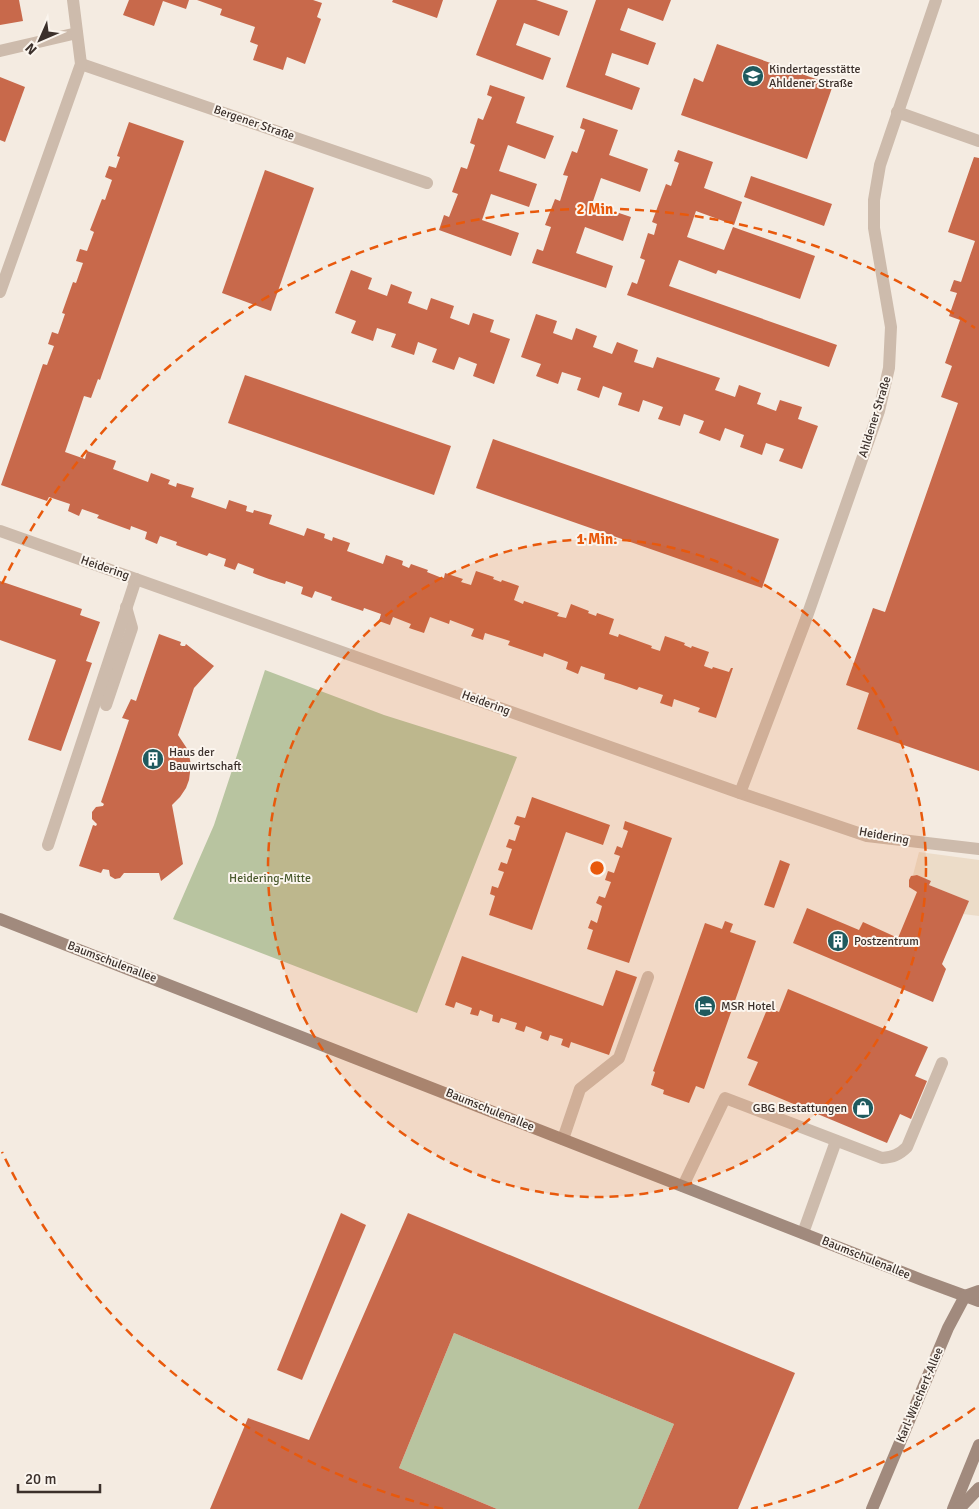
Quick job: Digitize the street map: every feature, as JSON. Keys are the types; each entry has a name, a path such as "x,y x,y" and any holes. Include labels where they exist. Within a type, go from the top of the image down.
{"main road":[{"name":"Baumschulenallee","path":"0,919 979,1301"},
{"path":"979,1291 965,1296 979,1310"},
{"name":"Karl-Wiechert-Allee","path":"872,1509 948,1328 965,1296"},
{"path":"953,1509 979,1445"},
{"path":"959,1509 979,1488"}],"street":[{"path":"0,292 81,64 73,0"},
{"name":"Ahldener Straße","path":"740,793 805,622 880,411 889,368 891,327 874,228 874,200 880,165 936,0"},
{"path":"0,51 77,34"},
{"name":"Bergener Straße","path":"81,64 427,183"},
{"path":"897,112 979,141"},
{"name":"Heidering","path":"0,531 740,793 867,836 979,849"},
{"path":"48,845 136,579"},
{"path":"106,704 132,628 126,607"},
{"path":"563,1139 580,1089 619,1058 648,977"},
{"path":"683,1186 725,1098 882,1158 892,1158 907,1147 942,1064"},
{"path":"802,1233 836,1141"}],"green space":[{"name":"Heidering-Mitte","path":"265,670 384,715 517,757 417,1013 173,919 214,825"},
{"path":"454,1333 674,1424 638,1509 497,1509 399,1468"}],"shaded area":[{"path":"919,852 979,860 979,916 963,914 968,901 929,885 930,881 913,875"}],"building":[{"path":"0,0 19,0 23,21 0,25"},
{"path":"129,0 189,0 186,9 163,1 154,26 123,15"},
{"path":"197,0 313,0 322,3 317,17 321,19 305,64 287,57 283,70 253,60 258,45 250,42 255,27 220,15 222,9"},
{"path":"393,0 443,0 437,18 392,2"},
{"path":"497,0 536,0 568,11 559,36 524,23 516,45 551,58 543,80 476,55"},
{"path":"596,0 671,0 663,21 628,8 620,30 656,43 648,65 612,53 605,75 640,88 632,110 566,87"},
{"path":"717,44 833,85 807,159 681,115 694,78 703,82"},
{"path":"0,77 25,87 5,142 0,140"},
{"path":"490,85 525,97 516,123 554,136 545,159 508,145 499,171 537,184 529,207 491,194 482,220 519,233 511,256 439,230 444,215 449,217 458,194 452,192 461,167 467,169 475,145 470,143 478,118 483,120 492,97 487,95"},
{"path":"583,118 618,130 609,155 648,169 640,192 601,178 592,204 631,217 623,241 585,227 576,253 613,266 606,288 532,263 537,249 543,251 551,227 545,225 555,199 560,201 568,176 563,175 572,151 577,153 585,130 580,128"},
{"path":"129,122 184,141 100,380 98,379 91,398 84,396 65,452 85,459 87,451 116,461 113,469 148,482 151,473 170,480 168,484 176,487 177,483 194,488 191,497 226,509 229,500 247,506 246,511 253,513 254,510 272,515 269,524 304,536 307,528 325,534 324,538 332,541 333,537 350,543 347,551 383,564 386,555 403,561 402,565 409,568 411,564 428,570 427,572 442,578 444,578 445,573 463,579 461,582 471,585 476,571 494,577 493,579 501,582 502,580 519,586 514,600 523,604 524,601 559,613 557,616 566,618 571,604 596,616 597,613 614,619 609,634 618,637 619,634 652,646 651,648 660,651 665,636 685,643 684,645 691,648 692,646 709,652 704,666 729,672 733,668 716,718 698,712 700,708 674,699 672,707 660,703 663,695 639,687 637,690 604,679 605,674 581,666 578,674 566,669 568,662 544,653 543,657 508,645 510,641 485,633 483,640 471,636 474,629 450,620 449,624 430,617 424,633 409,628 411,624 393,617 390,625 379,621 381,614 364,608 363,611 331,600 332,597 315,591 312,598 301,594 303,587 286,581 285,584 269,579 253,573 254,569 238,563 235,570 224,566 226,559 209,553 207,556 176,545 177,542 160,536 157,544 145,539 147,532 131,526 130,530 97,518 99,515 82,509 79,516 68,511 70,504 49,497 47,501 1,485 43,364 47,365 54,346 48,344 52,332 58,334 65,314 62,313 73,282 76,283 83,263 76,261 80,249 87,251 94,232 90,230 102,199 105,200 112,180 105,177 109,166 116,168 120,157 117,156"},
{"path":"678,150 713,162 704,188 742,202 734,225 696,211 687,237 724,250 733,227 815,256 800,299 718,270 716,274 679,260 669,286 837,345 829,367 627,295 632,282 637,284 645,260 640,258 648,233 654,235 657,224 652,222 666,184 671,186 679,163 674,161"},
{"path":"974,157 979,158 979,771 857,729 869,693 846,685 873,608 885,612 958,403 941,397 952,366 945,363 960,320 949,316 957,293 950,291 954,280 961,282 975,241 948,232"},
{"path":"265,170 314,188 271,311 222,293"},
{"path":"751,176 832,204 824,226 744,197"},
{"path":"351,270 372,278 368,289 387,296 391,284 412,292 408,303 427,310 431,298 454,306 450,318 469,325 473,313 494,320 490,332 510,339 494,384 473,376 477,364 459,357 454,370 432,362 437,349 418,342 414,355 391,347 396,334 377,328 373,341 351,333 356,321 335,313"},
{"path":"536,314 557,321 553,333 572,340 576,328 597,336 593,347 612,354 617,342 638,350 634,362 653,368 657,357 720,378 715,390 735,397 739,385 761,393 757,404 776,411 780,400 802,407 798,419 818,426 802,469 779,461 784,449 766,443 762,455 740,447 744,435 725,428 720,441 699,433 704,421 684,414 680,426 658,419 663,407 643,400 639,412 618,405 622,393 603,386 599,398 577,390 581,378 562,372 558,384 536,376 541,364 521,357"},
{"path":"245,375 451,446 434,495 228,423"},
{"path":"493,439 779,539 762,588 476,488"},
{"path":"0,581 82,609 80,615 100,622 86,661 92,663 61,751 28,740 56,660 0,640"},
{"name":"Haus der Bauwirtschaft","path":"159,634 181,642 180,645 182,646 186,644 214,666 194,688 178,735 188,750 191,765 186,788 172,805 183,864 161,881 159,873 124,873 120,878 115,879 110,876 109,870 103,869 101,873 79,866 93,825 96,826 97,824 92,819 92,812 96,807 103,806 104,804 101,802 129,720 122,718 131,699 136,701"},
{"path":"532,797 610,825 603,845 566,832 532,930 489,915 495,896 490,894 492,886 498,888 504,872 498,870 501,862 507,864 512,849 506,847 509,839 515,841 520,826 514,824 517,816 525,818"},
{"path":"625,821 672,838 629,963 587,949 593,930 588,928 591,920 597,923 602,906 596,903 599,896 605,898 611,882 605,880 608,871 614,873 620,856 614,854 617,846 622,848 628,831 623,829"},
{"path":"780,860 790,864 774,908 764,905"},
{"name":"Postzentrum","path":"917,875 931,881 929,885 969,901 942,964 946,969 933,1002 793,943 807,908 859,930 863,922 898,938 917,892 909,887 909,880 911,876"},
{"name":"MSR Hotel","path":"725,921 733,924 730,932 756,941 704,1089 696,1086 689,1103 663,1094 664,1090 651,1085 655,1072 653,1071 705,923 722,929"},
{"path":"462,956 603,1006 616,970 637,977 609,1055 571,1042 569,1048 561,1045 563,1039 550,1035 548,1041 540,1038 542,1032 526,1026 524,1032 515,1029 517,1023 501,1018 499,1023 492,1021 493,1015 480,1010 478,1016 470,1014 472,1008 456,1002 454,1008 445,1005"},
{"path":"788,989 928,1047 915,1076 927,1081 911,1119 900,1114 887,1143 748,1085 758,1062 747,1058 768,1007 779,1012"},
{"path":"341,1213 366,1225 302,1380 277,1370"},
{"path":"408,1213 795,1373 738,1509 638,1509 674,1424 454,1333 399,1468 497,1509 210,1509 248,1418 309,1440"}],"place":[{"name":"Kindertagesstätte Ahldener Straße","path":"753,76"},
{"name":"Haus der Bauwirtschaft","path":"153,759"},
{"name":"Postzentrum","path":"838,941"},
{"name":"MSR Hotel","path":"705,1006"},
{"name":"GBG Bestattungen","path":"863,1108"}]}
